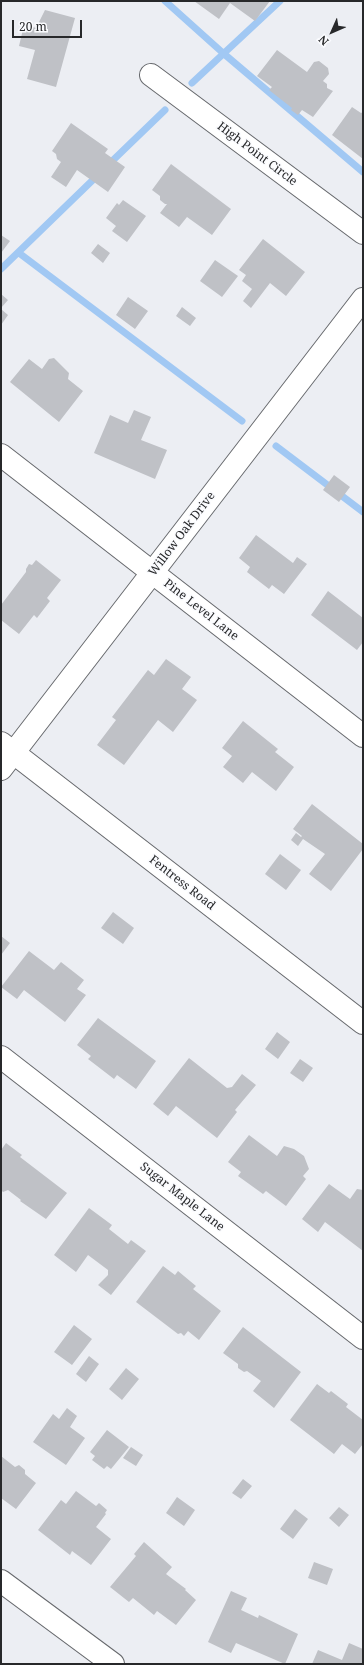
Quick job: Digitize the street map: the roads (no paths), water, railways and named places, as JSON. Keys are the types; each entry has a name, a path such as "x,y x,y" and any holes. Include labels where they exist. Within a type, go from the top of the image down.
{"street":[{"name":"High Point Circle","path":"151,76 363,233"},
{"name":"Willow Oak Drive","path":"5,755 153,573 184,530 363,299"},
{"name":"Pine Level Lane","path":"1,455 363,736"},
{"name":"Fentress Road","path":"5,755 363,1023"},
{"name":"Sugar Maple Lane","path":"1,1057 363,1338"},
{"path":"1,1581 113,1664"}],"waterway":[{"path":"165,1 223,53 363,172"},
{"path":"192,83 280,1"},
{"path":"107,166 165,110"},
{"path":"1,269 98,175"},
{"path":"19,253 242,421"},
{"path":"276,446 363,512"}]}
